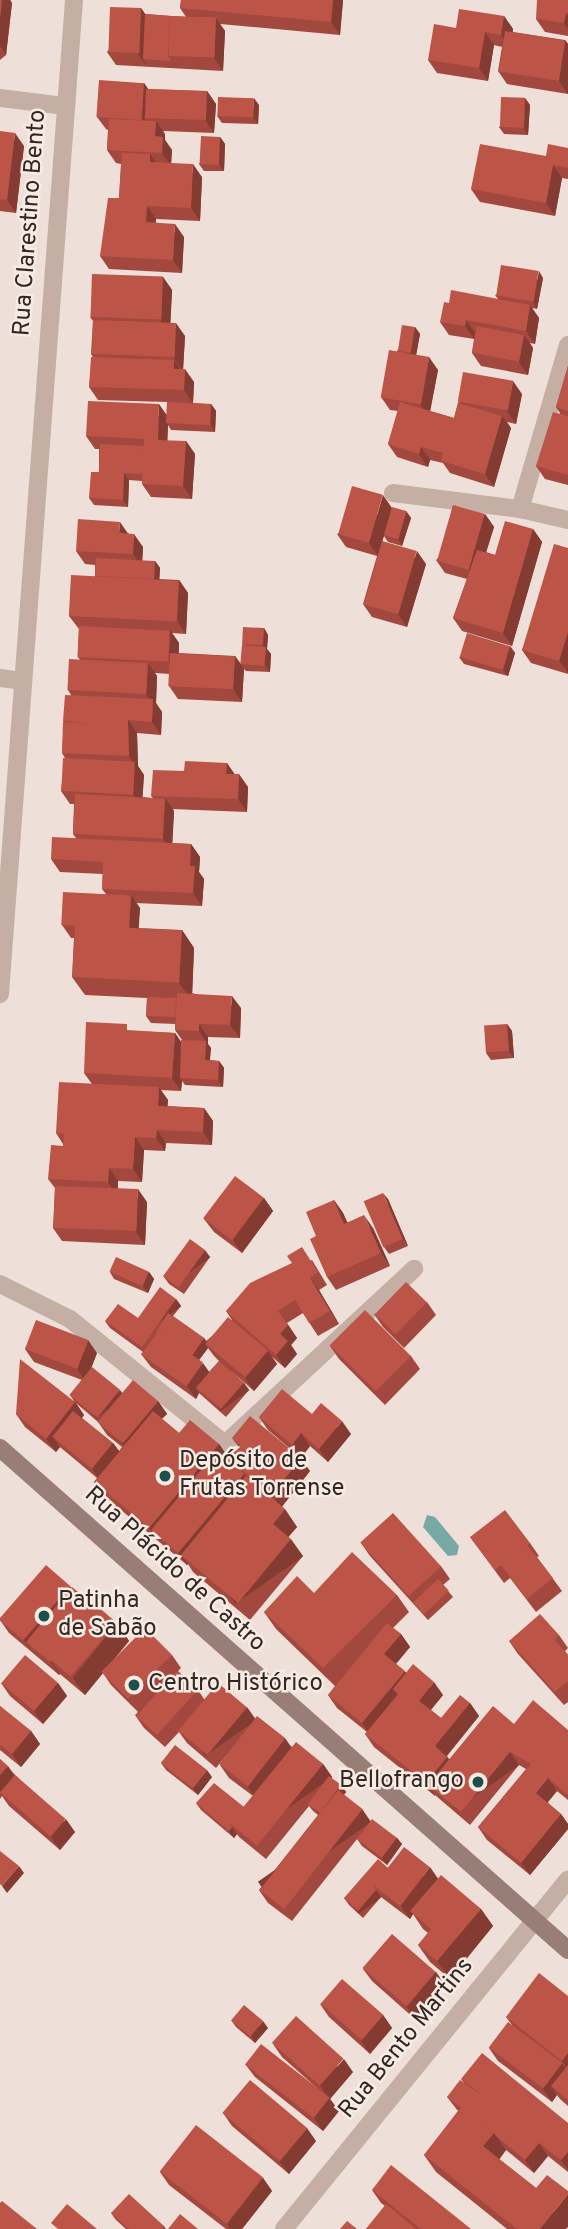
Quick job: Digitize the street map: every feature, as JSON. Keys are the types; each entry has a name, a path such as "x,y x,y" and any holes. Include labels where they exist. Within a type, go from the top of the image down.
{"main road":[{"name":"Rua Plácido de Castro","path":"0,1448 568,1950"}],"street":[{"name":"Rua Clarestino Bento","path":"0,993 21,681 74,0"},
{"path":"0,98 64,106"},
{"path":"520,509 568,345"},
{"path":"394,493 520,509 568,520"},
{"path":"0,678 21,681"},
{"path":"0,1284 71,1320 225,1444 414,1269"},
{"name":"Rua Bento Martins","path":"284,2229 568,1881"}],"water":[{"path":"427,1515 435,1517 459,1546 457,1555 448,1556 423,1527"}],"building":[{"path":"181,0 333,0 331,22 180,8"},
{"path":"537,0 568,0 568,13 564,23 536,19"},
{"path":"110,7 141,8 139,53 108,52"},
{"path":"459,9 504,16 501,35 485,32 479,68 428,60 434,24 456,28"},
{"path":"145,14 170,16 168,56 171,61 143,59"},
{"path":"170,16 216,18 215,58 169,56"},
{"path":"505,31 565,41 559,81 499,71"},
{"path":"99,80 144,83 141,120 96,117"},
{"path":"146,89 207,91 206,120 145,118"},
{"path":"218,97 254,98 253,117 217,116"},
{"path":"501,97 525,98 524,128 500,127"},
{"path":"109,119 156,121 155,136 163,137 162,153 107,150"},
{"path":"0,131 15,133 7,200 0,199"},
{"path":"201,136 220,137 219,165 200,164"},
{"path":"480,144 546,156 548,144 568,148 568,168 553,165 546,203 471,189"},
{"path":"122,153 150,154 150,162 193,164 191,208 147,206 146,222 175,224 173,260 100,256 108,198 119,198"},
{"path":"501,265 539,271 534,302 496,296"},
{"path":"92,274 163,276 161,319 90,317"},
{"path":"451,290 530,305 526,331 466,320 465,326 440,322 444,302 449,303"},
{"path":"93,320 176,323 175,357 92,354"},
{"path":"402,325 415,327 411,353 398,351"},
{"path":"477,326 524,335 519,362 472,353"},
{"path":"389,350 429,357 421,404 381,397"},
{"path":"91,357 174,360 174,369 185,369 184,390 89,387"},
{"path":"568,366 568,411 556,407"},
{"path":"463,372 513,381 508,410 458,402"},
{"path":"88,401 159,404 158,440 186,441 183,486 142,484 144,439 86,436"},
{"path":"167,402 211,404 210,425 166,423"},
{"path":"400,402 454,418 458,403 502,416 485,474 441,461 443,453 421,447 419,454 388,444"},
{"path":"553,412 568,416 568,475 536,466"},
{"path":"100,444 144,446 143,474 124,473 123,500 89,498 91,472 99,472"},
{"path":"352,486 383,495 369,543 338,534"},
{"path":"453,505 485,514 469,570 437,561"},
{"path":"392,507 406,511 398,539 384,535"},
{"path":"78,519 120,522 119,533 134,534 133,554 76,551"},
{"path":"505,521 533,529 503,633 453,618 477,550 495,555"},
{"path":"382,541 417,551 398,614 364,604"},
{"path":"554,544 568,548 568,632 559,661 522,650"},
{"path":"96,558 155,561 154,579 95,576"},
{"path":"71,575 179,581 177,622 69,616"},
{"path":"79,626 170,631 168,662 77,657"},
{"path":"243,627 264,628 263,645 242,644"},
{"path":"467,633 510,646 503,670 460,657"},
{"path":"242,645 266,647 264,666 240,664"},
{"path":"170,653 235,656 233,689 168,686"},
{"path":"69,659 148,663 146,694 67,690"},
{"path":"65,695 153,699 152,722 128,720 129,756 62,753 63,722 91,724 63,721"},
{"path":"63,758 135,762 133,795 61,791"},
{"path":"185,761 227,763 226,774 239,774 238,799 151,796 153,770 184,771"},
{"path":"75,794 165,799 163,839 73,834"},
{"path":"52,837 191,844 190,866 195,866 193,893 102,889 103,862 51,859"},
{"path":"63,892 131,896 129,929 61,925"},
{"path":"75,925 182,931 179,983 72,977"},
{"path":"177,993 232,996 230,1025 199,1024 199,1031 175,1030"},
{"path":"147,997 176,998 175,1017 146,1016"},
{"path":"86,1022 127,1024 127,1030 175,1033 172,1078 84,1073"},
{"path":"507,1024 509,1051 486,1053 484,1026"},
{"path":"181,1040 206,1041 205,1060 219,1061 218,1080 180,1078"},
{"path":"59,1082 159,1087 158,1106 204,1108 203,1132 157,1130 156,1138 135,1137 133,1169 109,1168 108,1182 48,1179 51,1145 63,1146 64,1134 56,1133"},
{"path":"235,1176 264,1198 232,1240 203,1218"},
{"path":"55,1186 138,1189 136,1231 54,1228"},
{"path":"383,1193 403,1239 383,1247 364,1201"},
{"path":"334,1200 344,1224 364,1215 381,1253 327,1277 310,1239 316,1236 306,1212"},
{"path":"190,1239 205,1250 178,1287 163,1276"},
{"path":"302,1247 318,1272 310,1278 330,1311 309,1323 295,1300 278,1311 288,1325 280,1334 288,1341 276,1355 226,1311 250,1283 292,1263 287,1256"},
{"path":"116,1257 149,1272 142,1286 109,1272"},
{"path":"406,1282 427,1302 396,1335 375,1314"},
{"path":"160,1287 176,1299 142,1347 105,1321 118,1304 138,1318"},
{"path":"365,1310 411,1356 376,1391 330,1345"},
{"path":"168,1313 204,1338 192,1356 158,1331 155,1333"},
{"path":"228,1317 268,1350 245,1377 206,1344"},
{"path":"36,1320 88,1340 77,1369 25,1349"},
{"path":"158,1331 203,1363 186,1386 141,1355"},
{"path":"20,1359 75,1402 46,1439 16,1414"},
{"path":"219,1361 244,1383 221,1409 196,1387"},
{"path":"92,1367 120,1390 97,1418 69,1395"},
{"path":"133,1380 158,1401 123,1443 98,1422"},
{"path":"282,1389 312,1414 321,1403 342,1421 319,1449 301,1433 292,1445 259,1417"},
{"path":"73,1411 113,1443 92,1469 52,1437"},
{"name":"Depósito de Frutas Torrense","path":"153,1411 179,1433 190,1420 219,1444 149,1528 94,1482"},
{"path":"250,1416 301,1458 272,1495 238,1467 244,1474 178,1553 151,1530 217,1451 227,1460 240,1445 232,1438"},
{"path":"246,1476 285,1509 273,1524 291,1539 238,1603 181,1555"},
{"path":"505,1510 530,1543 527,1545 553,1578 527,1599 501,1565 495,1570 470,1537"},
{"path":"393,1513 441,1567 408,1596 360,1542"},
{"path":"352,1552 397,1595 323,1668 264,1612 297,1576 314,1593"},
{"path":"46,1565 70,1586 23,1640 0,1618"},
{"path":"438,1579 449,1591 424,1614 413,1602"},
{"path":"72,1587 94,1605 50,1662 26,1642"},
{"path":"95,1604 117,1623 70,1677 48,1658"},
{"path":"540,1614 559,1635 555,1640 568,1655 568,1681 555,1692 509,1641"},
{"path":"387,1623 401,1634 384,1654 405,1671 362,1723 328,1695"},
{"path":"145,1628 172,1655 128,1699 101,1672"},
{"path":"25,1655 58,1683 34,1711 1,1683"},
{"path":"413,1664 434,1682 419,1701 441,1718 460,1695 470,1703 435,1746 447,1757 426,1783 365,1734 398,1694 393,1689"},
{"path":"177,1671 198,1690 157,1735 136,1716"},
{"path":"218,1683 247,1707 207,1755 178,1730"},
{"path":"533,1700 568,1730 568,1795 548,1778 536,1793 561,1814 521,1863 478,1827 531,1764 510,1752 461,1812 428,1785 493,1706 514,1724"},
{"path":"0,1706 31,1731 12,1754 0,1745"},
{"path":"257,1716 285,1738 248,1786 219,1764"},
{"path":"296,1742 323,1764 257,1846 230,1824"},
{"path":"175,1745 207,1770 193,1788 161,1763"},
{"path":"0,1759 8,1766 0,1775"},
{"path":"15,1775 66,1819 50,1836 0,1792"},
{"path":"329,1776 341,1785 320,1813 308,1804"},
{"path":"214,1783 244,1807 230,1824 232,1827 229,1831 196,1803"},
{"path":"338,1790 362,1809 284,1909 260,1890"},
{"path":"372,1819 397,1838 382,1858 357,1839"},
{"path":"404,1847 430,1867 400,1906 374,1886"},
{"path":"0,1851 19,1866 2,1886 0,1884"},
{"path":"378,1859 388,1868 374,1886 376,1890 358,1911 344,1898"},
{"path":"441,1875 481,1909 437,1961 418,1945 431,1929 410,1911"},
{"path":"392,1934 436,1972 406,2006 362,1968"},
{"path":"539,1973 568,1996 568,2053 562,2061 506,2017"},
{"path":"342,1979 384,2015 362,2040 320,2004"},
{"path":"244,2005 263,2021 250,2036 231,2020"},
{"path":"296,2016 344,2059 319,2086 272,2043"},
{"path":"508,2022 562,2063 543,2088 489,2048"},
{"path":"261,2044 330,2098 314,2118 245,2064"},
{"path":"482,2053 568,2123 568,2152 561,2160 539,2143 525,2160 447,2097 460,2080 484,2097 461,2079"},
{"path":"568,2065 568,2100 551,2086"},
{"path":"250,2080 307,2128 280,2161 222,2113"},
{"path":"462,2107 494,2133 483,2146 536,2188 547,2175 568,2191 540,2229 517,2229 424,2155"},
{"path":"196,2125 263,2177 227,2224 160,2171"},
{"path":"391,2165 471,2229 421,2229 372,2190"},
{"path":"129,2194 164,2226 161,2229 129,2229 111,2213"},
{"path":"2,2201 37,2229 0,2229"},
{"path":"67,2204 97,2229 58,2229 51,2223"},
{"path":"386,2204 416,2229 366,2229"},
{"path":"180,2214 198,2229 168,2229"},
{"path":"347,2221 357,2229 340,2229"}],"place":[{"name":"Depósito de Frutas Torrense","path":"165,1476"},
{"name":"Patinha de Sabão","path":"44,1616"},
{"name":"Centro Histórico","path":"134,1685"},
{"name":"Bellofrango","path":"478,1782"}]}
